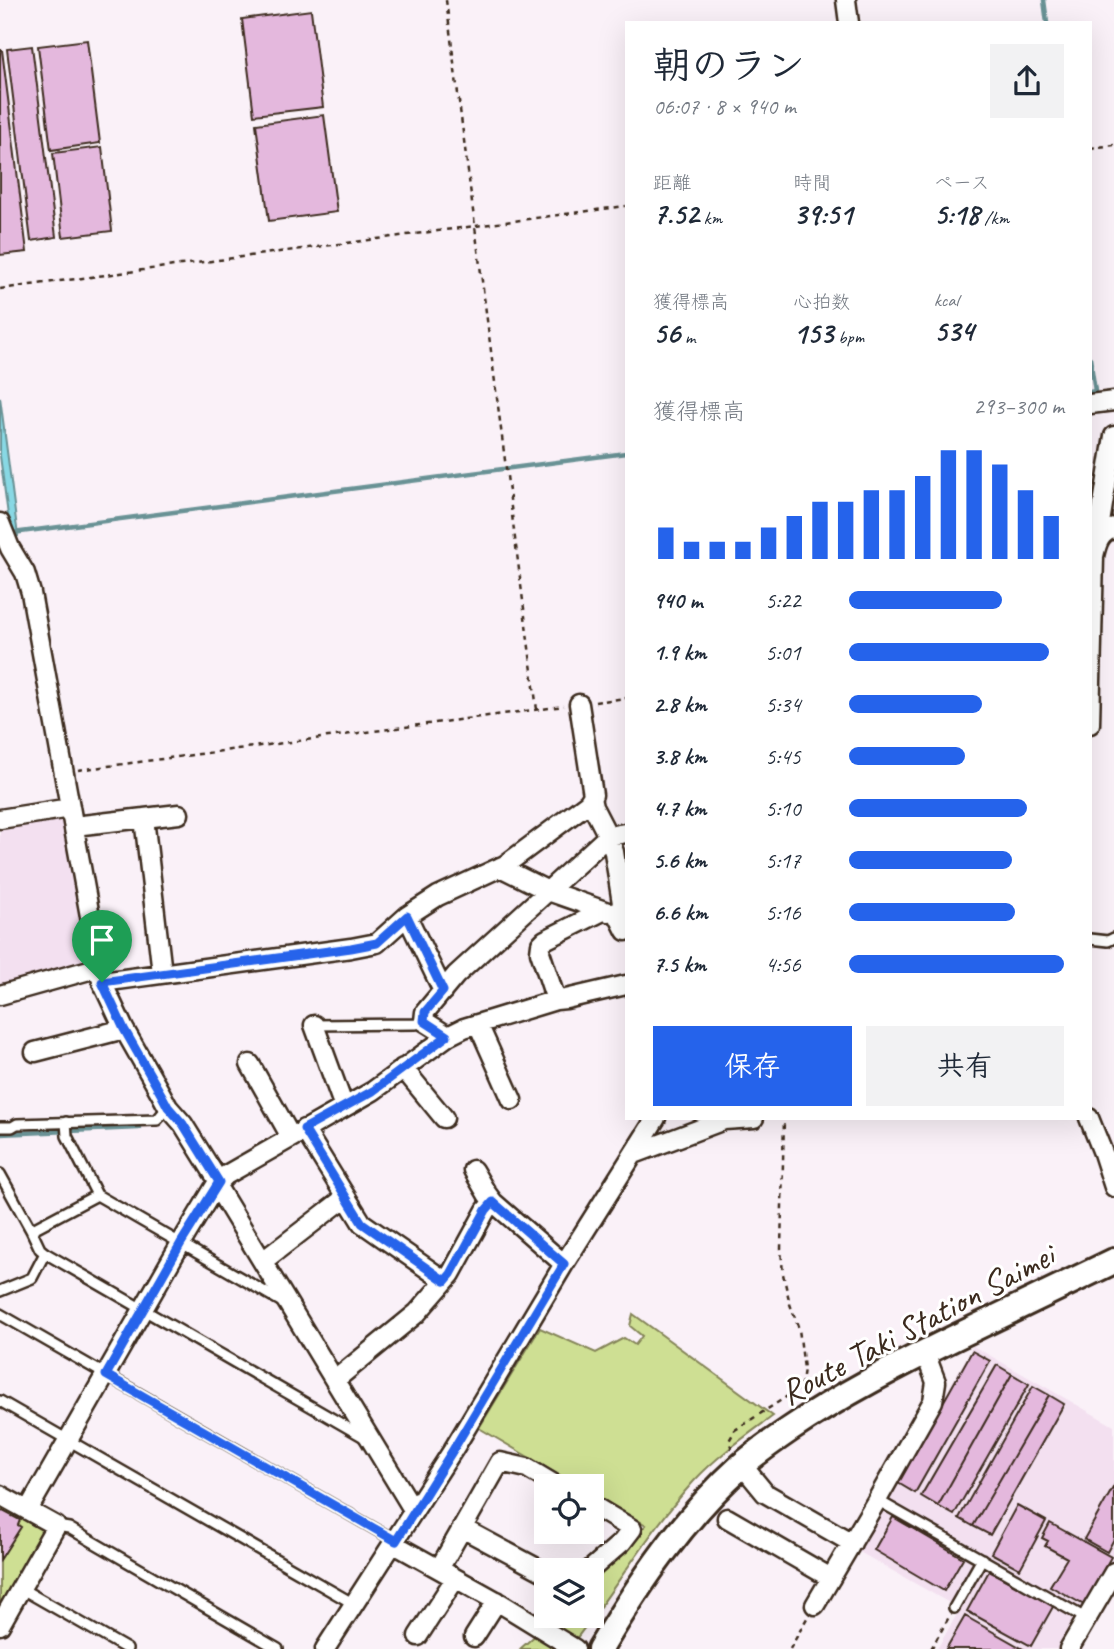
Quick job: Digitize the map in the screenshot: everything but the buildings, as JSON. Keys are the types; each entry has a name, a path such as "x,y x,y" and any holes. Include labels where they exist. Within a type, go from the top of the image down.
{"main road":[{"name":"Route Taki Station Saimei","path":"600,1649 654,1564 692,1516 742,1465 767,1445 817,1411 875,1378 1114,1261"}],"street":[{"path":"846,0 849,21"},
{"path":"1092,404 1114,401"},
{"path":"1092,583 1096,545 1107,531 1100,523 1114,436"},
{"path":"1,526 9,555 25,573 31,593 101,974 124,1029 168,1107 183,1124 414,1511"},
{"path":"0,995 101,974 162,973 377,943 407,916 438,896 505,864 588,803 593,795 579,704"},
{"path":"591,798 614,852 622,903 616,919"},
{"path":"0,819 144,818 180,814"},
{"path":"144,818 162,973"},
{"path":"447,1036 424,1021 425,1012 456,975 608,836 625,833"},
{"path":"500,867 548,891 616,919"},
{"path":"407,916 443,991"},
{"path":"556,1000 540,951 541,944 545,940 616,919"},
{"path":"28,1510 181,1243 217,1183 226,1175 373,1091 447,1036 556,1000 625,985"},
{"path":"478,1024 512,1100"},
{"path":"314,1025 344,1107"},
{"path":"35,1052 124,1029"},
{"path":"250,1064 362,1223 445,1281"},
{"path":"404,1068 444,1118"},
{"path":"325,1649 453,1450 564,1264 655,1120"},
{"path":"634,1154 724,1120"},
{"path":"1089,1120 1114,1187"},
{"path":"473,1170 493,1202 564,1264"},
{"path":"263,1261 346,1197"},
{"path":"335,1380 417,1313 451,1274 493,1202"},
{"path":"815,1605 933,1401 936,1382 925,1353"},
{"path":"439,1569 500,1462 527,1468 537,1474"},
{"path":"742,1465 765,1493 852,1543"},
{"path":"0,1494 56,1526 0,1625"},
{"path":"604,1512 632,1529 604,1558"},
{"path":"727,1518 831,1578"},
{"path":"462,1528 534,1567"},
{"path":"395,1543 575,1649"},
{"path":"1069,1649 1114,1572"},
{"path":"418,1636 455,1579"},
{"path":"474,1637 497,1601"}],"lane":[{"path":"1092,939 1108,941 1114,938"},
{"path":"314,1025 416,1024 424,1021"},
{"path":"0,1127 17,1124 157,1119 168,1107"},
{"path":"66,1122 67,1136 97,1195 291,1308"},
{"path":"0,1174 40,1249 45,1253 371,1441"},
{"path":"32,1230 97,1195"},
{"path":"0,1291 32,1278 45,1253"},
{"path":"0,1314 395,1543"},
{"path":"0,1401 354,1604"},
{"path":"877,1500 1087,1619"},
{"path":"56,1526 69,1528 278,1649"},
{"path":"954,1608 982,1559"},
{"path":"22,1589 127,1649"}],"path":[{"path":"64,772 537,710 446,0"},
{"path":"1092,148 1114,145"},
{"path":"0,289 625,206"},
{"path":"742,1465 733,1453 729,1441 735,1430 797,1390 802,1382 804,1368 799,1329 783,1274 781,1250 784,1120"},
{"path":"790,1649 815,1605"},
{"path":"931,1649 954,1608"}],"shaded area":[{"path":"61,817 89,960 0,984 0,828"},
{"path":"973,1346 1114,1426 1114,1561 1063,1649 937,1649 960,1609 856,1550"}],"green space":[{"path":"633,1314 773,1416 722,1455 694,1481 604,1601 604,1571 646,1525 604,1500 604,1474 558,1474 479,1428 540,1328 596,1353 624,1338 635,1345 642,1336 630,1326"},
{"path":"4,1507 42,1529 44,1537 0,1613 0,1508"},
{"path":"543,1628 584,1628 568,1649 520,1649"}],"water":[{"path":"0,397 18,536 0,548 0,534 10,530 0,456"}],"waterway":[{"path":"1044,0 1047,21"},
{"path":"1092,371 1095,391 1092,392"},
{"path":"13,533 625,453"},
{"path":"0,1134 139,1128"}],"route":[{"path":"407,916 443,991 425,1012 424,1021 447,1036 373,1091 304,1129 362,1223 445,1281 493,1202 564,1264 396,1541 106,1375 219,1182 183,1124 168,1107 124,1029 102,982 377,943 407,916"}]}
